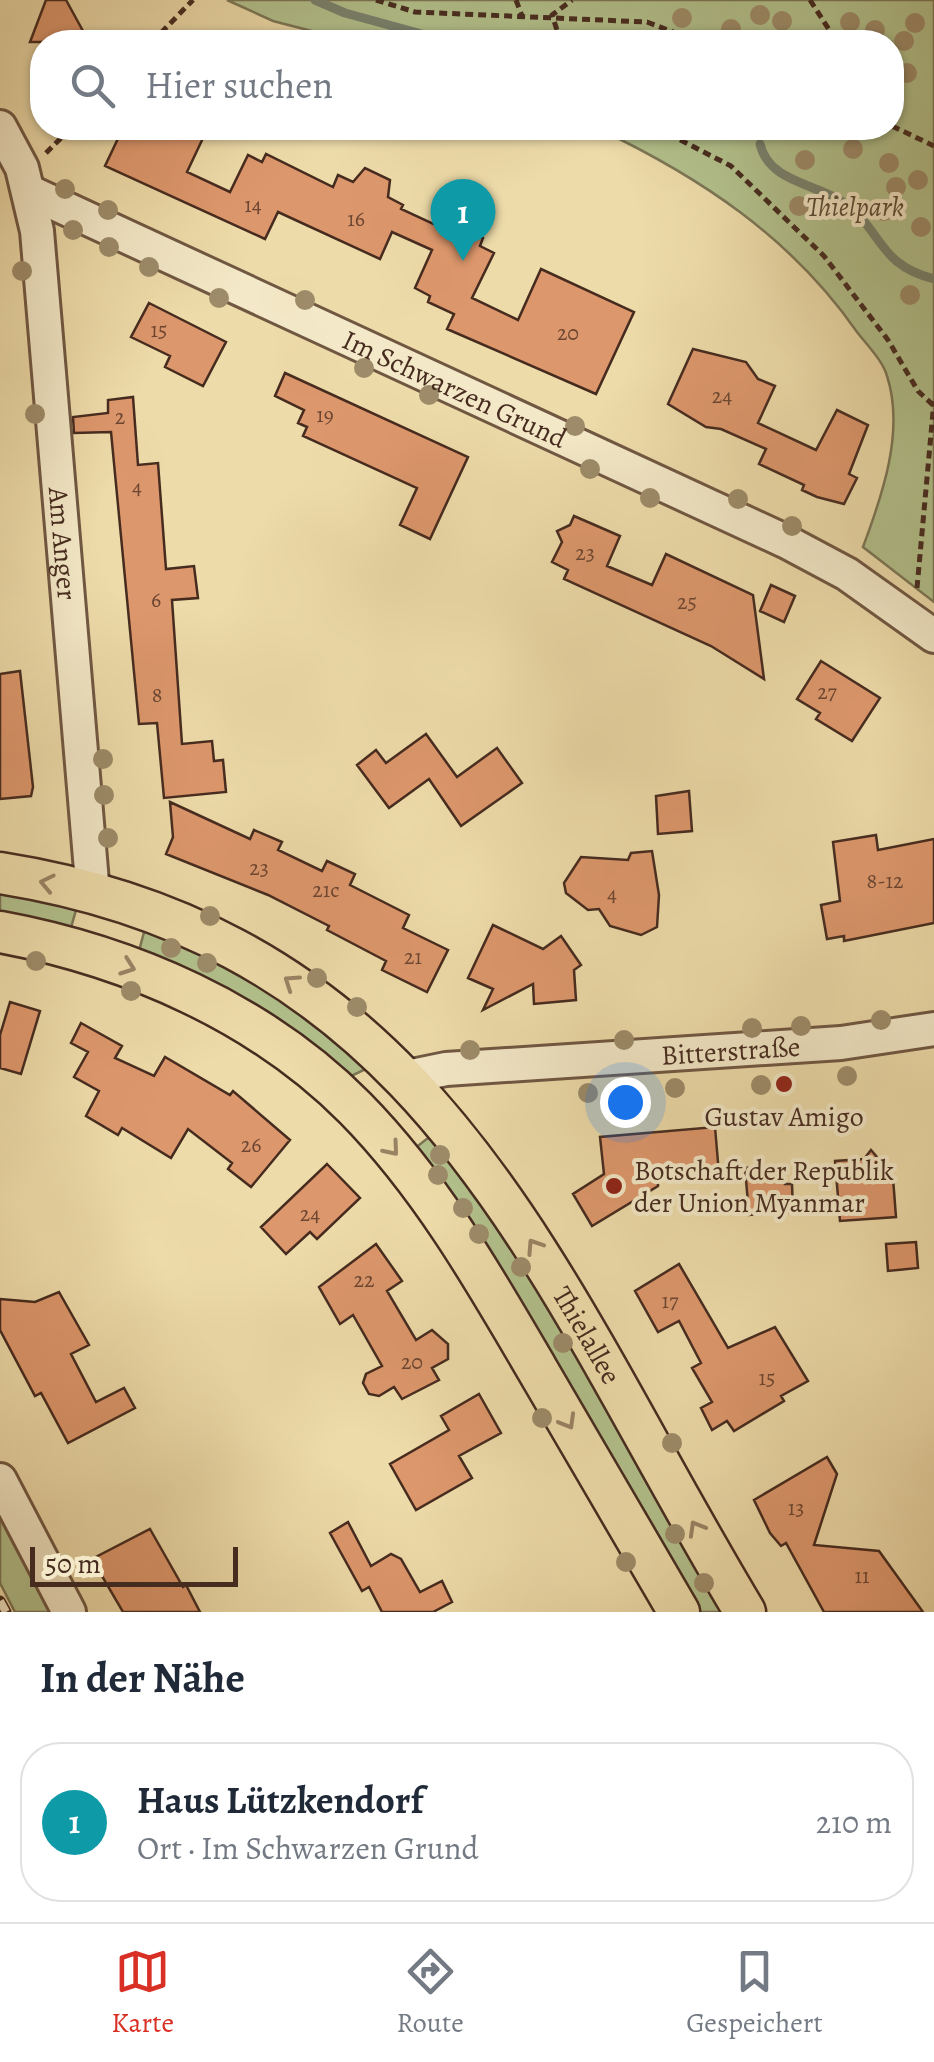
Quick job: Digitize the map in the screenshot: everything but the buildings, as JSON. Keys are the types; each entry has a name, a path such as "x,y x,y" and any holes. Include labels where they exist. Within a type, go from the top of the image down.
{"main road":[{"name":"Thielallee","path":"0,873 93,894 177,924 282,976 354,1030 407,1077 477,1162 568,1299 611,1382 745,1612"},
{"path":"84,952 93,894"},
{"name":"Thielallee","path":"0,932 84,952 211,1004 304,1063 354,1107 394,1151 471,1259 679,1612"},
{"path":"354,1107 407,1077"}],"street":[{"path":"0,127 30,192"},
{"name":"Im Schwarzen Grund","path":"30,192 786,542 847,574 934,636"},
{"name":"Am Anger","path":"30,192 93,894"},
{"name":"Bitterstraße","path":"407,1077 446,1069 854,1042 934,1030"},
{"path":"0,1480 69,1612"}],"path":[{"path":"164,30 193,0"},
{"path":"376,0 416,12 552,15 648,22 669,30"},
{"path":"516,0 522,16"},
{"path":"552,15 572,0"},
{"path":"810,0 829,30"},
{"path":"552,15 557,30"},
{"path":"904,132 934,146"},
{"path":"40,159 59,140"},
{"path":"680,140 731,166 824,256 888,340 918,391 934,404 916,596"}],"green space":[{"name":"Thielpark","path":"227,0 934,0 934,602 863,547 884,485 894,419 887,376 878,359 831,298 773,239 707,189 621,140 904,140 904,30 308,30 273,21"},
{"path":"0,886 76,910 70,931 0,920"},
{"path":"146,925 223,958 370,1067 347,1078 137,958"},
{"path":"437,1131 492,1206 729,1612 691,1612 410,1152"},
{"path":"0,1509 54,1612 15,1612 0,1583"}],"waterway":[{"path":"315,0 345,13 407,30"},
{"path":"760,144 765,157 782,174 841,201 866,223 901,265 934,279"}],"railway":[{"path":"0,1601 6,1612"}],"place":[{"name":"Haus Lützkendorf","path":"463,261"},
{"name":"Gustav Amigo","path":"784,1084"},
{"name":"Botschaft der Republik der Union Myanmar","path":"614,1186"}]}
